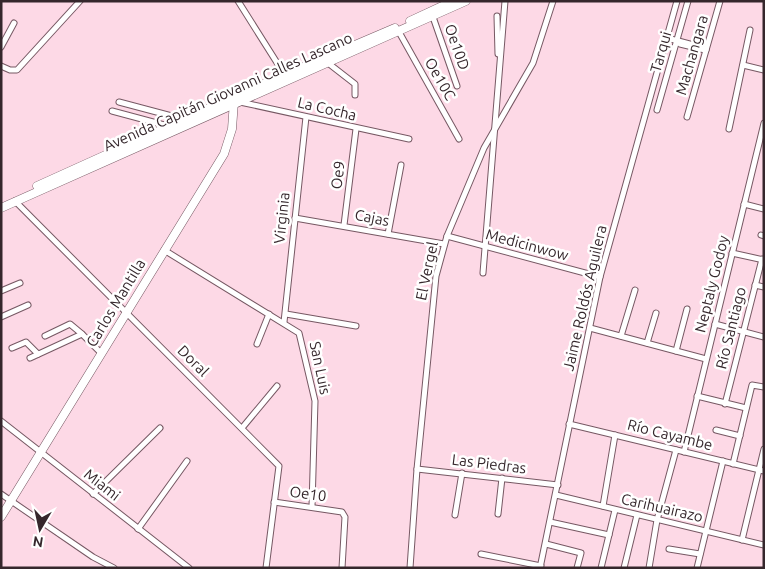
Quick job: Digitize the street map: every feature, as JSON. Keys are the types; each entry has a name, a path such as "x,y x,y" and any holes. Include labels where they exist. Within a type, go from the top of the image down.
{"main road":[{"name":"Avenida Capitán Giovanni Calles Lascano","path":"1,208 453,1"},
{"name":"Avenida Capitán Giovanni Calles Lascano","path":"286,77 328,63 466,1"},
{"name":"Avenida Capitán Giovanni Calles Lascano","path":"1,202 168,126 236,101"},
{"name":"Carlos Mantilla","path":"1,517 224,154 232,129 236,101"}],"street":[{"path":"1,66 17,70 80,1"},
{"path":"238,1 286,77"},
{"path":"483,273 505,1"},
{"name":"El Vergel","path":"410,568 417,469 436,276 444,244 484,148 533,63 554,1"},
{"name":"Jaime Roldós Aguilera","path":"540,567 600,277 677,1"},
{"name":"Tarqui","path":"657,110 688,1"},
{"name":"Machangara","path":"687,117 720,1"},
{"path":"496,16 499,122"},
{"name":"Oe10D","path":"433,17 457,86"},
{"path":"1,47 14,23"},
{"path":"729,129 750,30"},
{"name":"Oe10C","path":"399,32 459,139"},
{"path":"667,38 706,50"},
{"path":"328,63 354,84 355,95"},
{"path":"743,65 764,70"},
{"name":"La Cocha","path":"236,101 409,140"},
{"path":"119,102 183,120"},
{"path":"112,111 168,126"},
{"name":"Virginia","path":"284,322 306,117"},
{"name":"Neptaly Godoy","path":"684,452 744,204 761,144 764,123"},
{"name":"Oe9","path":"344,225 356,129"},
{"path":"388,234 401,165"},
{"name":"Doral","path":"15,201 279,466 266,568"},
{"path":"744,204 764,209"},
{"name":"Cajas","path":"295,218 344,225 444,244"},
{"name":"Medicinwow","path":"447,236 600,277"},
{"name":"San Luis","path":"164,250 300,333 315,401 312,506"},
{"path":"732,254 763,259"},
{"name":"Río Santiago","path":"725,404 763,259"},
{"path":"1,291 20,283"},
{"path":"755,285 764,287"},
{"path":"621,336 635,290"},
{"path":"1,317 28,305"},
{"path":"676,351 688,309"},
{"path":"647,343 656,313"},
{"path":"257,344 269,314"},
{"path":"286,314 356,326"},
{"path":"45,336 70,324 101,353"},
{"path":"715,324 764,337"},
{"path":"590,328 706,360"},
{"path":"30,358 82,334"},
{"path":"12,348 26,342 38,354"},
{"path":"733,464 752,385 764,387"},
{"path":"242,428 277,386"},
{"path":"697,396 746,408"},
{"name":"Miami","path":"1,421 40,454 189,568"},
{"name":"Río Cayambe","path":"570,424 761,471"},
{"path":"93,494 160,428"},
{"path":"716,430 740,436"},
{"path":"602,506 616,435"},
{"path":"742,540 761,471 764,449"},
{"path":"649,568 658,520 676,450"},
{"path":"138,529 186,460"},
{"path":"697,568 723,461"},
{"name":"Las Piedras","path":"417,469 558,485"},
{"path":"455,516 462,473"},
{"path":"498,514 502,478"},
{"path":"1,494 114,568"},
{"name":"Carihuairazo","path":"556,495 764,545"},
{"name":"Oe10","path":"274,502 336,510 345,517 342,568"},
{"path":"601,568 615,510"},
{"path":"624,568 637,515"},
{"path":"550,522 609,535"},
{"path":"546,544 580,553 577,568"},
{"path":"669,549 700,554"},
{"path":"481,554 540,567"}]}
